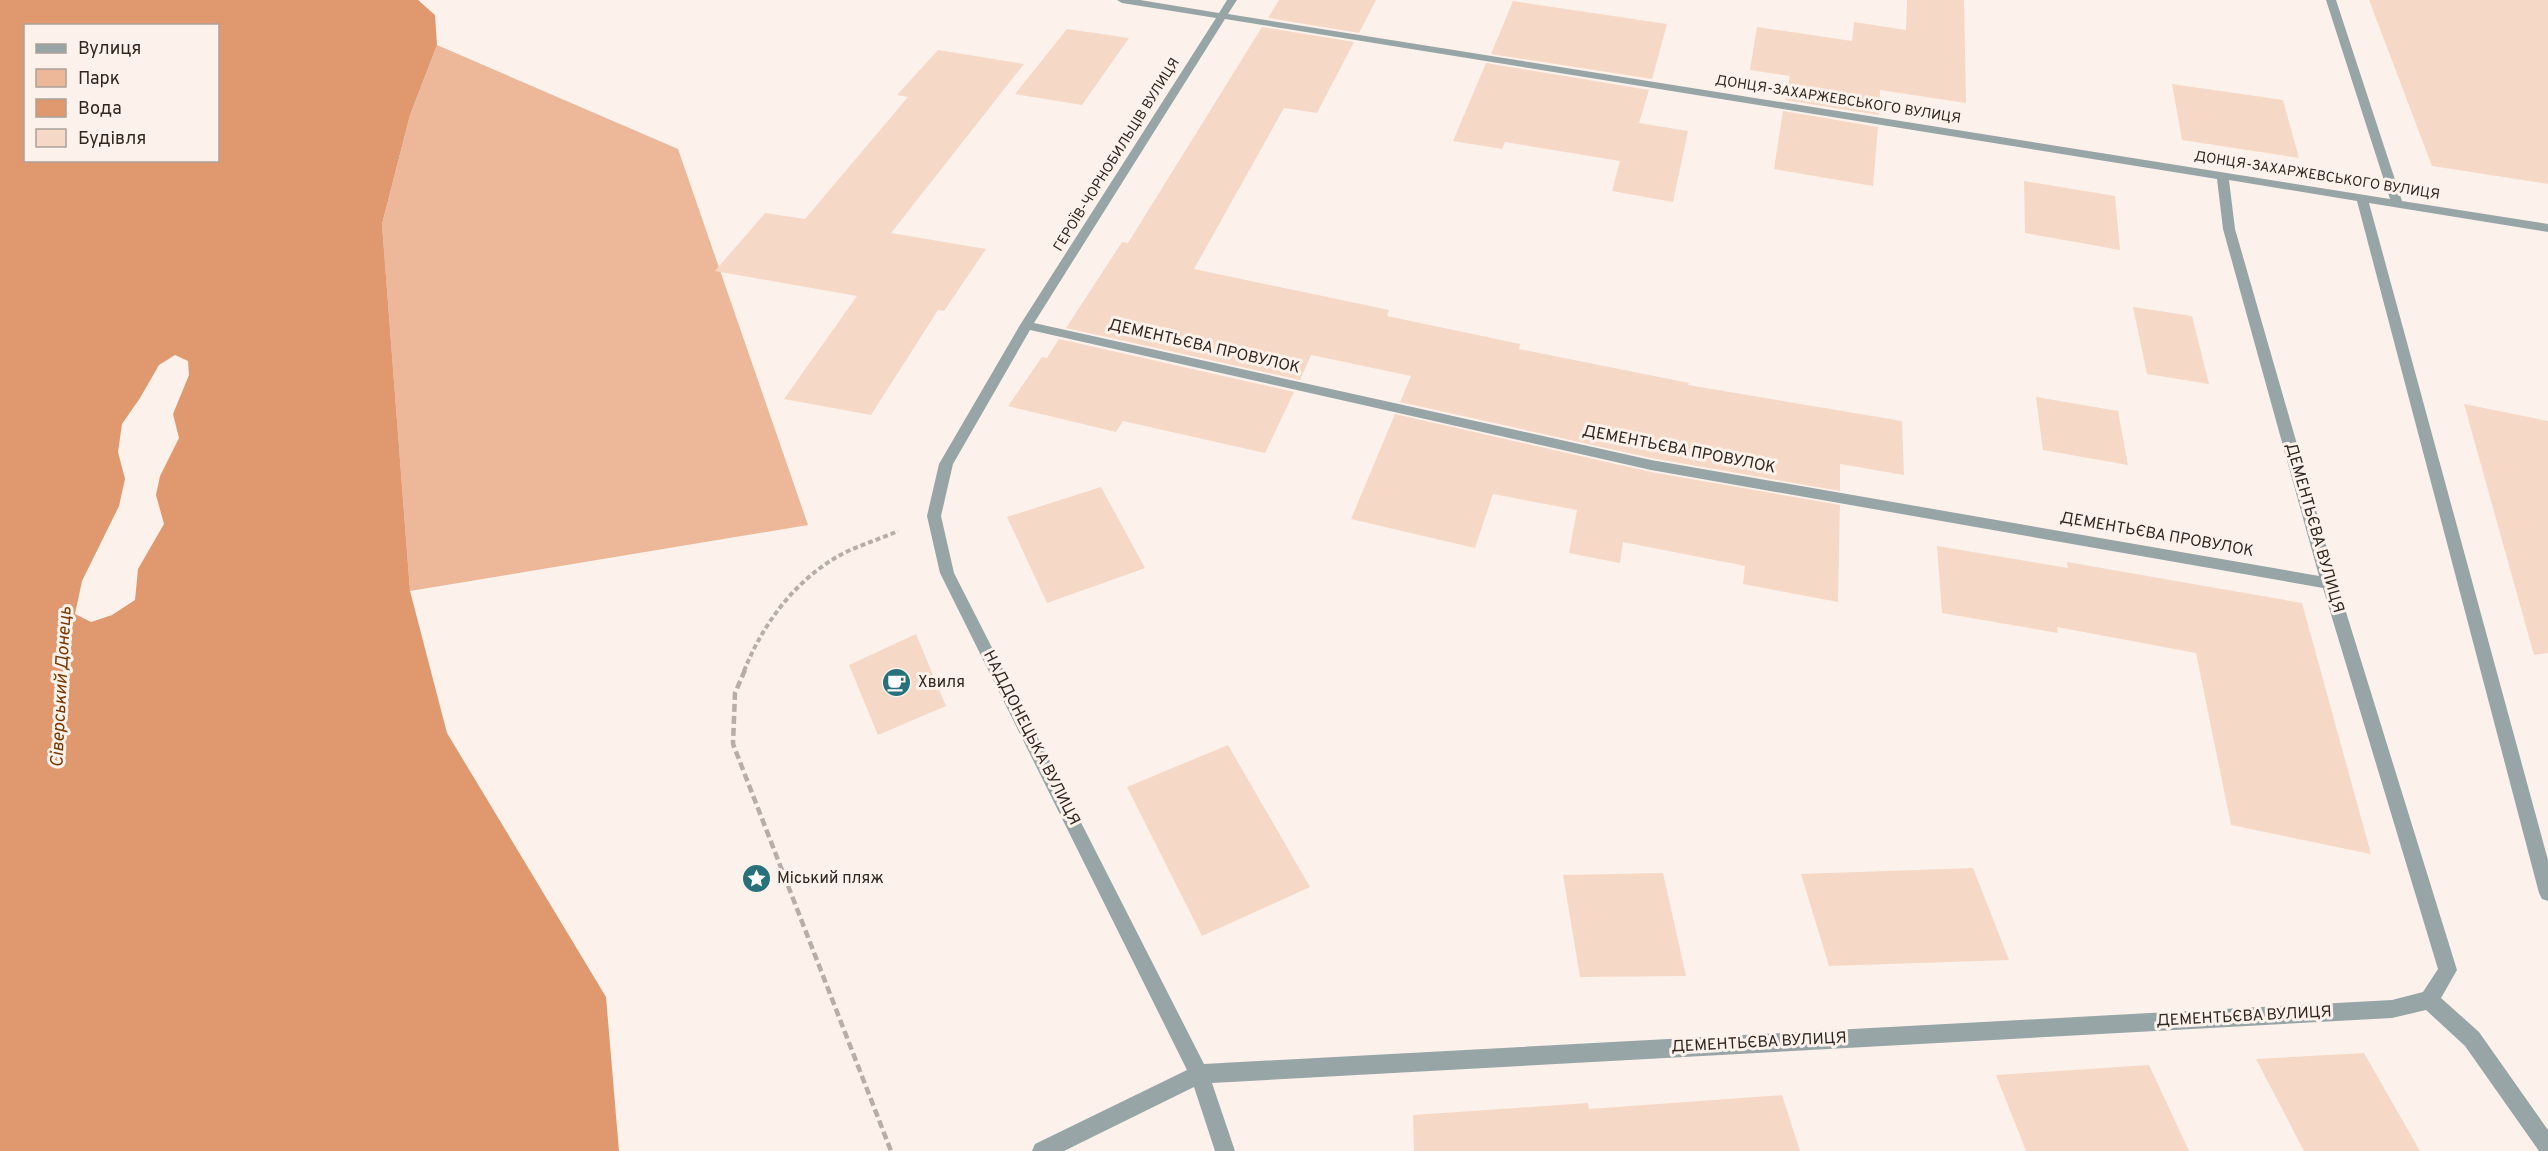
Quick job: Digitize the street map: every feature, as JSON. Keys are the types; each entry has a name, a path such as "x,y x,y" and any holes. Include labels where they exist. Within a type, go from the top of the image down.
{"street":[{"name":"ДОНЦЯ-ЗАХАРЖЕВСЬКОГО ВУЛИЦЯ","path":"1122,0 2548,228"},
{"name":"ГЕРОЇВ-ЧОРНОБИЛЬЦІВ ВУЛИЦЯ","path":"1026,325 1232,0"},
{"path":"2331,0 2397,203"},
{"name":"ДЕМЕНТЬЄВА ВУЛИЦЯ","path":"1199,1074 2392,1009 2429,1000 2448,970 2329,583 2229,230 2223,177"},
{"path":"2362,199 2548,893"},
{"name":"НАДДОНЕЦЬКА ВУЛИЦЯ","path":"1026,325 946,464 934,516 948,573 1199,1074 1225,1151"},
{"name":"ДЕМЕНТЬЄВА ПРОВУЛОК","path":"1026,325 1651,465 2329,583"},
{"path":"2429,1000 2472,1039 2548,1147"},
{"path":"1042,1151 1199,1074"}],"path":[{"path":"891,1151 733,744 735,693 755,644 791,593 835,558 934,516"}],"green space":[{"path":"437,45 678,149 808,525 410,591 382,224 410,115"}],"water":[{"name":"Сіверський Донець","path":"0,0 418,0 435,15 437,45 410,115 382,224 410,591 447,733 606,997 619,1151 0,1151","holes":["175,355 188,361 189,375 173,414 179,438 160,476 156,495 164,524 138,569 135,600 112,615 91,622 75,614 82,581 119,506 125,479 118,452 122,424 159,365"]}],"building":[{"path":"1279,0 1376,0 1359,33 1268,18"},
{"path":"1907,0 1964,0 1966,103 1880,90 1879,115 1785,100 1790,76 1750,70 1757,27 1852,41 1854,22 1906,30"},
{"path":"2369,0 2548,0 2548,184 2432,166"},
{"path":"1513,1 1667,24 1652,79 1491,54"},
{"path":"1262,27 1354,42 1317,113 1284,108 1194,269 1389,310 1387,316 1520,344 1519,349 1689,383 1688,385 1902,421 1904,475 1840,464 1840,491 1651,458 1400,402 1411,376 1311,355 1300,380 1066,328 1122,242 1128,243"},
{"path":"1067,29 1129,38 1082,105 1015,94"},
{"path":"938,50 1024,64 891,233 986,249 944,311 938,310 871,415 784,399 857,296 715,271 765,213 805,219 908,97 897,95"},
{"path":"1486,63 1649,90 1639,123 1688,131 1673,202 1612,191 1620,161 1505,142 1502,149 1453,141"},
{"path":"2172,84 2283,100 2299,158 2182,140"},
{"path":"1783,111 1878,127 1873,186 1774,169"},
{"path":"2024,181 2115,196 2120,250 2025,233"},
{"path":"2133,307 2192,316 2209,384 2147,374"},
{"path":"1059,339 1294,392 1265,453 1123,421 1116,432 1008,406 1042,357 1047,358"},
{"path":"2036,397 2118,411 2128,465 2043,450"},
{"path":"2464,404 2548,421 2548,653 2534,655"},
{"path":"1395,414 1651,472 1840,505 1838,602 1743,584 1745,566 1623,542 1620,563 1569,553 1577,510 1493,494 1475,548 1351,519"},
{"path":"1101,487 1145,568 1047,603 1007,517"},
{"path":"1937,546 2068,568 2067,562 2302,603 2371,854 2231,825 2196,653 2057,627 2058,633 1942,613"},
{"path":"916,634 946,706 878,735 849,665"},
{"path":"1228,745 1310,887 1202,936 1127,787"},
{"path":"1973,868 2009,960 1829,966 1801,874"},
{"path":"1663,873 1686,976 1580,977 1563,875"},
{"path":"2364,1053 2420,1151 2304,1151 2256,1059"},
{"path":"2149,1065 2189,1151 2026,1151 1996,1075"},
{"path":"1782,1095 1800,1151 1414,1151 1413,1115 1588,1103 1589,1109"}],"place":[{"name":"Хвиля","path":"897,683"},
{"name":"Міський пляж","path":"756,879"}]}
